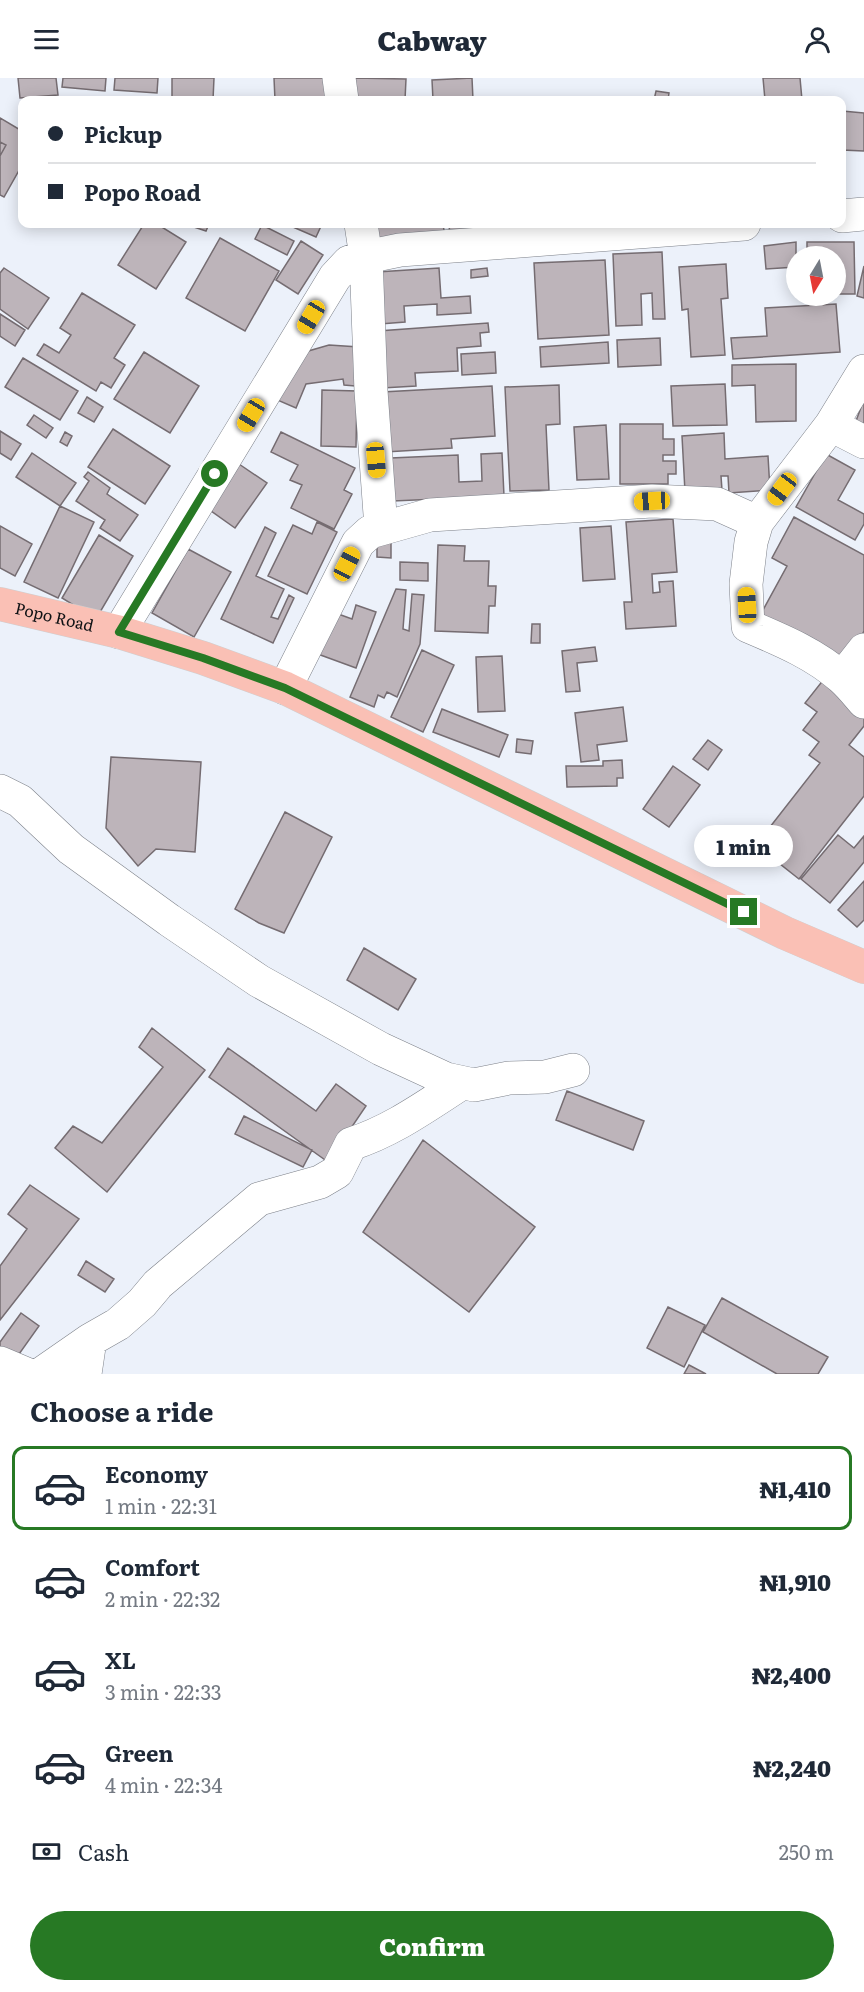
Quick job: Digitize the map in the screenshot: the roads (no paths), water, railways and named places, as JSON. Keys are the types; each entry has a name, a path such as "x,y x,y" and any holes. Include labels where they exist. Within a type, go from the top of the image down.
{"main road":[{"name":"Popo Road","path":"0,604 119,632 203,658 285,688 785,933 864,967"}],"street":[{"path":"339,78 341,96"},
{"path":"846,216 864,214"},
{"path":"362,228 366,257 371,391 381,528"},
{"path":"119,632 336,277 349,262 400,250 691,228"},
{"path":"864,371 831,425 757,522 746,584 748,627 788,643 842,678 864,702"},
{"path":"831,425 864,442"},
{"path":"285,688 358,543 370,532 381,528 430,515 652,501 717,504 757,522"},
{"path":"842,678 864,650"},
{"path":"0,791 20,801 71,849 259,981 381,1049 446,1079 474,1085 509,1078 545,1077 573,1070"},
{"path":"41,1374 90,1340 118,1324 142,1303 158,1284 259,1199 320,1182 337,1172 351,1144 376,1136 462,1083"},
{"path":"85,1374 90,1340"},
{"path":"0,1363 26,1374"}]}
